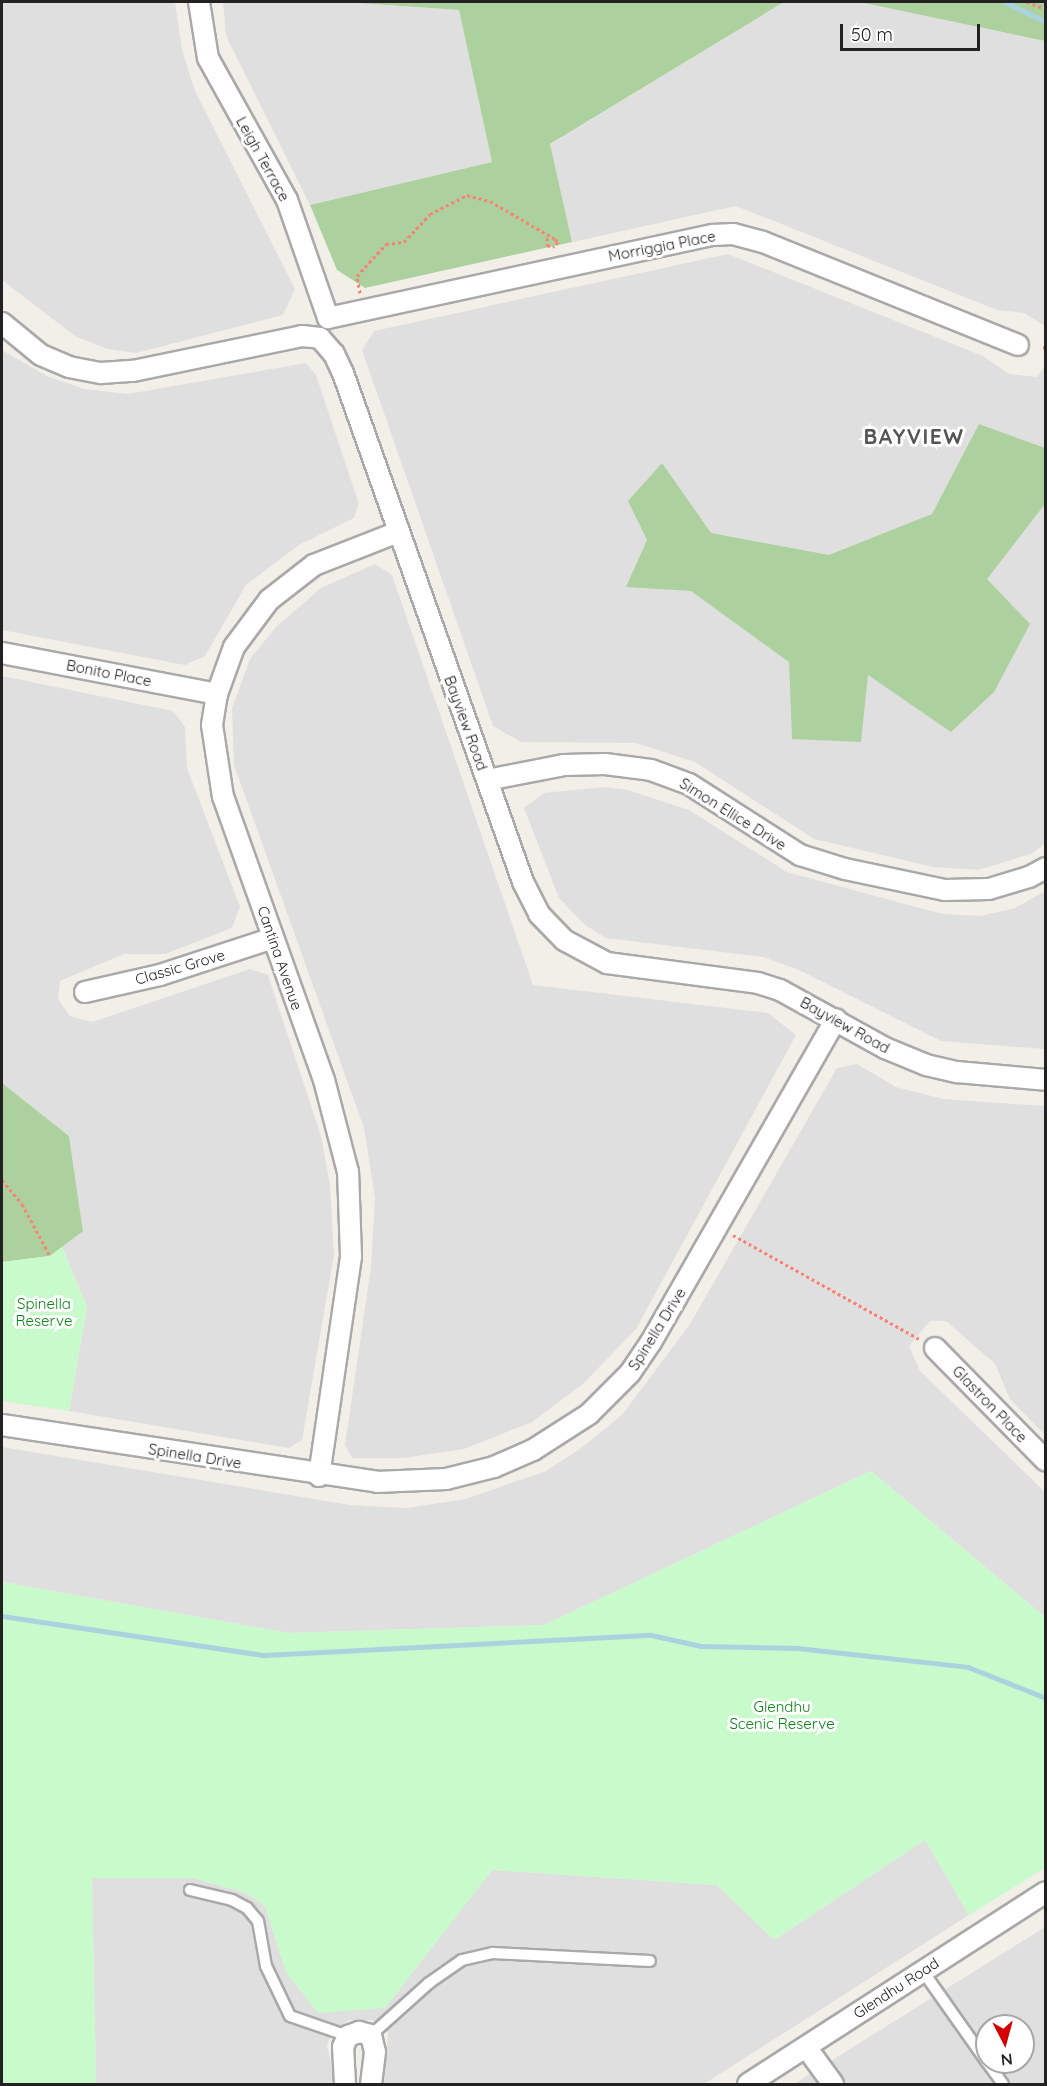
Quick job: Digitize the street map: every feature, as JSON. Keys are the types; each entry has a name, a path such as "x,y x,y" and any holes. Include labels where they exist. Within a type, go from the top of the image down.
{"street":[{"name":"Leigh Terrace","path":"200,2 211,64 287,200 328,318"},
{"name":"Morriggia Place","path":"328,318 713,235 734,234 763,242 1018,345"},
{"path":"2,322 41,355 69,367 101,373 133,371 302,336 320,338 328,318"},
{"name":"Bayview Road","path":"320,338 338,361 523,882 539,914 584,954 607,963 758,983 836,1019 885,1048 926,1065 957,1072 1046,1080"},
{"name":"Cantina Avenue","path":"319,1476 349,1282 351,1199 337,1123 217,774 213,725 217,694 234,647 269,600 314,565 398,532"},
{"name":"Bonito Place","path":"2,653 217,694"},
{"name":"Simon Ellice Drive","path":"486,780 564,765 604,764 651,770 689,784 800,855 845,869 945,890 989,889 1029,877 1046,868"},
{"name":"Classic Grove","path":"85,992 160,975 273,938"},
{"name":"Spinella Drive","path":"2,1425 319,1476 413,1483 471,1474 533,1450 589,1414 630,1373 651,1342 836,1019"},
{"name":"Glastron Place","path":"930,1345 1046,1461"},
{"name":"Glendhu Road","path":"748,2085 922,1970 1046,1892"},
{"path":"345,2085 343,2047 348,2036 359,2032 371,2035 375,2052 371,2085"},
{"path":"806,2047 833,2085"}],"lane":[{"path":"190,1890 232,1900 247,1908 258,1921 266,1966 290,2016 348,2036"},
{"path":"371,2035 429,1983 462,1960 493,1953 650,1961"},
{"path":"922,1970 975,2045"}],"path":[{"path":"1027,2 1046,9"},
{"path":"361,298 357,276 368,262 386,244 404,242 430,214 452,199 478,196 558,242 552,247 548,237"},
{"path":"2,1180 22,1204 50,1256"},
{"path":"732,1234 930,1345"}],"shaded area":[{"path":"2,2 175,2 182,50 195,91 295,289 283,315 136,353 107,349 75,336 2,280"},
{"path":"223,2 343,2 459,10 492,162 310,205 226,36"},
{"path":"784,2 859,2 1045,41 1045,326 1024,313 997,310 736,206 572,242 549,145"},
{"path":"728,254 983,356 1009,374 1037,377 1045,366 1045,843 1033,853 979,870 933,867 814,839 695,762 636,743 521,742 493,726 362,350 374,331"},
{"path":"2,350 47,376 84,389 128,394 306,363 316,375 359,504 354,518 299,545 246,585 205,656 185,665 2,630"},
{"path":"375,564 392,575 533,985 768,1013 796,1035 636,1329 584,1383 532,1422 464,1449 403,1458 352,1458 345,1445 371,1267 375,1198 364,1128 234,765 232,708 250,659 276,627 321,588"},
{"path":"2,676 173,711 185,727 187,768 240,907 232,928 165,954 124,954 60,981 58,999 70,1016 92,1022 250,969 268,975 321,1136 330,1185 334,1255 302,1440 289,1448 69,1411 87,1307 62,1247 83,1230 69,1136 2,1083"},
{"path":"604,787 628,790 689,810 787,872 942,914 980,916 1015,908 1045,891 1045,1049 941,1041 799,970 763,957 606,938 585,925 559,898 524,808 544,793"},
{"path":"857,1064 896,1087 943,1099 1045,1106 1045,1435 1010,1399 995,1364 946,1321 930,1321 909,1346 920,1371 1045,1492 1045,1617 871,1471 544,1625 289,1633 2,1582 2,1447 350,1505 407,1508 466,1499 546,1471 580,1449 622,1415 690,1324 837,1068"},
{"path":"925,1840 969,1915 704,2084 384,2084 388,2033 379,2021 350,2020 332,2030 327,2047 337,2084 96,2084 92,1878 193,1878 247,1893 265,1906 286,1972 385,2008 492,1870 717,1885 774,1940"},
{"path":"1045,1927 1045,2084 794,2084"}],"green space":[{"path":"343,2 784,2 550,144 572,242 365,288 337,270 310,205 492,162 459,10"},
{"path":"859,2 1045,2 1045,41"},
{"path":"979,424 1045,448 1045,504 987,579 1030,624 994,692 951,732 868,675 861,742 792,739 789,662 691,591 626,587 647,540 628,501 662,463 711,533 829,555 932,514"},
{"path":"2,1083 69,1136 83,1231 50,1256 2,1262"},
{"name":"Spinella Reserve","path":"62,1247 87,1307 69,1411 2,1401 2,1262 50,1256"},
{"name":"Glendhu Scenic Reserve","path":"871,1471 1045,1617 1045,1868 969,1915 925,1840 774,1940 717,1885 492,1870 385,2008 318,2013 286,1972 265,1906 247,1893 193,1878 92,1878 96,2084 2,2084 2,1582 289,1633 544,1625"}],"waterway":[{"path":"1005,2 1046,22"},
{"path":"2,1616 264,1655 651,1635 701,1646 797,1648 968,1667 1046,1698"}],"district":[{"name":"BAYVIEW","path":"914,436"}]}
